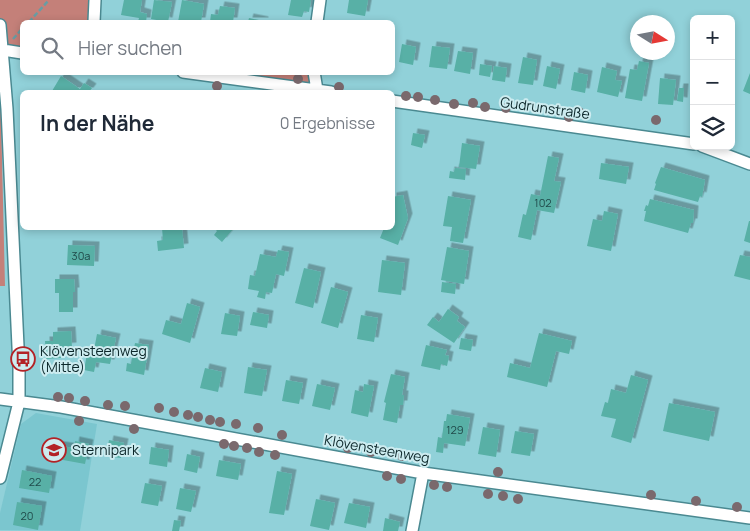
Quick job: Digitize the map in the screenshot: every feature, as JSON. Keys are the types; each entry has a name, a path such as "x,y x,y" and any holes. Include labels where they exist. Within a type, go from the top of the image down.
{"street":[{"path":"94,20 95,0"},
{"path":"317,20 320,0"},
{"path":"0,25 18,348 18,402 0,478"},
{"path":"2,49 20,53"},
{"path":"204,75 317,90 314,75"},
{"name":"Gudrunstraße","path":"395,101 690,143"},
{"path":"713,150 750,164"},
{"name":"Klövensteenweg","path":"0,399 61,407 423,473 750,518"},
{"path":"412,531 423,473"}],"path":[{"path":"31,20 50,0"}],"shaded area":[{"path":"0,0 95,0 94,20 20,20 20,53 3,50"},
{"path":"0,74 5,286 0,286"},
{"path":"199,75 314,75 317,90"},
{"name":"Sternipark","path":"36,413 97,424 80,531 0,530 0,513 21,424"}],"building":[{"path":"124,0 142,0 140,12 147,14 146,20 138,20 139,18 121,15"},
{"path":"154,0 172,2 168,20 151,19"},
{"path":"182,0 204,4 201,20 178,20"},
{"path":"291,0 311,0 309,12 304,11 302,17 288,15"},
{"path":"349,0 368,0 365,16 347,13"},
{"path":"220,6 235,8 233,20 210,20 211,14 218,15"},
{"path":"402,44 416,47 413,65 399,62"},
{"path":"432,46 450,48 447,69 429,67"},
{"path":"458,51 473,53 470,74 454,71"},
{"path":"523,57 537,60 533,85 518,83"},
{"path":"639,61 649,63 642,101 625,98 630,69 637,70"},
{"path":"480,64 492,66 490,77 479,75"},
{"path":"494,66 507,68 505,82 492,80"},
{"path":"547,66 560,69 556,89 543,86"},
{"path":"602,67 617,71 615,80 622,81 618,97 597,92"},
{"path":"574,72 588,75 585,93 571,90"},
{"path":"750,73 750,94 743,91"},
{"path":"61,76 80,89 84,83 92,88 90,90 53,90"},
{"path":"660,78 676,80 673,105 658,104"},
{"path":"679,88 684,88 683,102 677,101"},
{"path":"413,133 425,135 422,148 411,145"},
{"path":"462,143 480,146 476,169 459,167"},
{"path":"548,156 559,158 554,181 561,182 554,213 537,210 531,240 518,237 523,214 526,215 531,194 540,196"},
{"path":"601,163 629,167 626,184 599,179"},
{"path":"661,167 705,180 702,197 700,196 698,202 654,190"},
{"path":"455,168 466,169 465,180 449,178 450,171 454,172"},
{"path":"403,195 408,218 398,245 380,238 383,230 395,230 395,196"},
{"path":"448,196 471,200 463,243 450,241 452,227 443,226"},
{"path":"650,199 694,210 693,223 691,223 688,233 644,221 646,211 644,211"},
{"path":"604,211 618,214 611,251 587,246 593,219 602,221"},
{"path":"750,221 750,243 744,241"},
{"path":"162,230 182,230 184,248 158,251 157,241 163,240"},
{"path":"232,230 222,242 214,235 217,231"},
{"path":"68,245 95,246 94,266 67,265"},
{"path":"447,247 469,251 464,284 441,280"},
{"path":"278,250 289,252 284,276 276,274 272,293 266,292 265,299 257,297 259,291 248,289 250,275 255,276 260,254 276,257"},
{"path":"740,255 750,257 750,280 734,276"},
{"path":"382,260 405,263 401,295 378,292"},
{"path":"304,268 321,272 313,308 295,303"},
{"path":"55,279 74,279 73,312 59,312 59,293 55,293"},
{"path":"442,282 456,284 455,294 441,292"},
{"path":"331,287 348,292 338,328 321,323"},
{"path":"187,303 200,307 190,343 162,334 166,320 181,324"},
{"path":"448,309 459,317 457,321 465,327 454,343 427,325 433,317 439,322"},
{"path":"253,312 269,315 267,328 250,325"},
{"path":"225,313 240,316 237,336 221,334"},
{"path":"361,315 378,318 374,342 357,339"},
{"path":"71,331 72,347 60,348 61,358 46,359 45,341 53,341 53,332"},
{"path":"539,333 572,341 569,354 556,351 547,387 507,377 510,363 530,368"},
{"path":"97,334 116,338 110,364 96,362 94,372 84,370 87,354 93,355"},
{"path":"461,338 473,340 471,351 459,349"},
{"path":"135,343 149,345 144,375 126,371 127,363 131,364"},
{"path":"426,345 447,350 445,355 449,356 447,366 441,364 440,370 421,366"},
{"path":"248,367 267,370 262,396 244,393"},
{"path":"205,368 222,372 218,392 200,388"},
{"path":"391,374 405,377 402,395 404,395 403,405 400,405 397,423 383,420 386,403 384,402"},
{"path":"631,375 648,380 631,443 611,437 616,419 601,416 605,402 608,403 611,389 626,393"},
{"path":"286,380 303,383 299,404 282,401"},
{"path":"317,384 335,388 330,410 312,406"},
{"path":"364,384 374,386 368,417 351,413 355,390 363,392"},
{"path":"669,403 715,412 709,441 663,431"},
{"path":"447,414 470,418 465,446 444,443 443,453 436,452 438,437 442,438 444,421 446,421"},
{"path":"483,427 500,430 496,457 478,454"},
{"path":"515,431 534,434 530,456 511,453"},
{"path":"109,440 124,443 121,458 106,456"},
{"path":"75,441 89,444 85,464 52,458 54,445 74,448"},
{"path":"151,447 169,450 167,467 149,464"},
{"path":"187,454 200,457 197,473 184,470"},
{"path":"219,460 241,464 238,480 216,476"},
{"path":"22,470 52,476 49,493 19,488"},
{"path":"277,471 292,474 284,515 269,513"},
{"path":"145,483 162,486 158,506 141,503"},
{"path":"180,488 196,491 191,512 176,509"},
{"path":"316,499 335,503 329,530 310,526"},
{"path":"17,502 42,506 38,530 13,525"},
{"path":"349,503 370,507 366,528 344,523"},
{"path":"385,518 400,522 398,531 383,531"},
{"path":"174,520 181,521 179,531 172,531"}],"place":[{"name":"Klövensteenweg (Mitte)","path":"23,359"},
{"name":"Sternipark","path":"54,450"}]}
